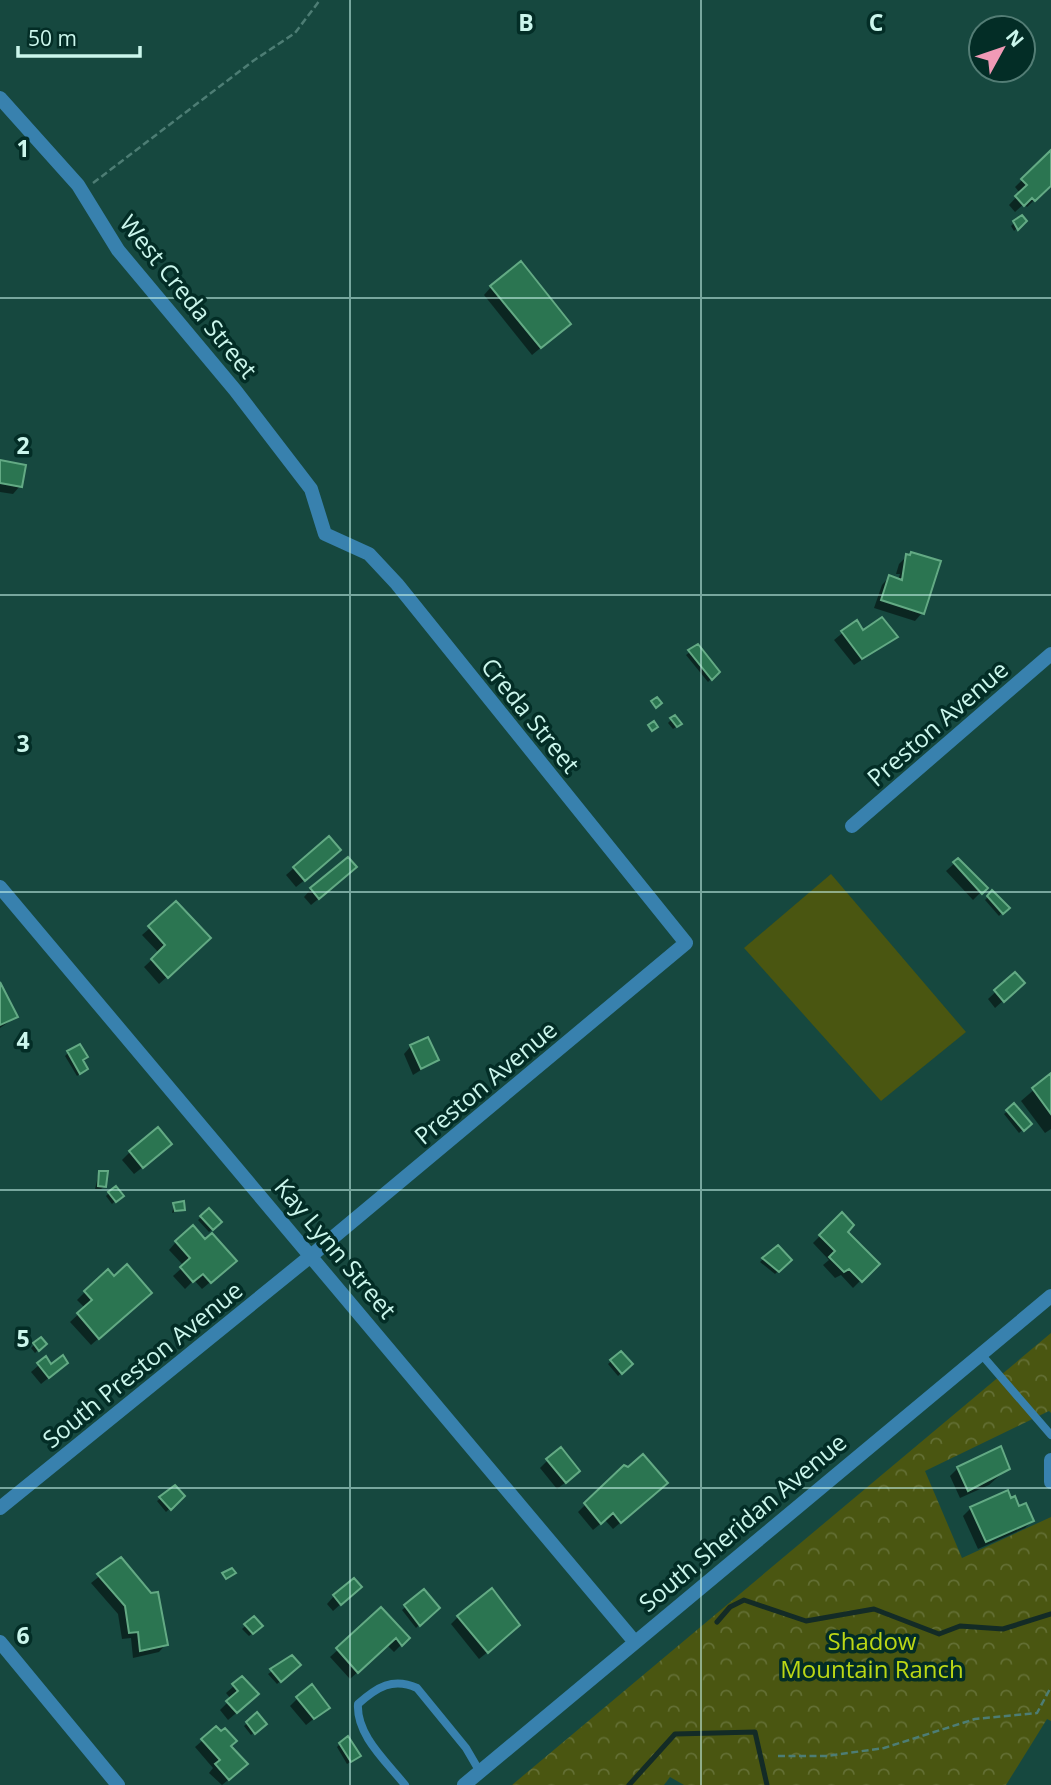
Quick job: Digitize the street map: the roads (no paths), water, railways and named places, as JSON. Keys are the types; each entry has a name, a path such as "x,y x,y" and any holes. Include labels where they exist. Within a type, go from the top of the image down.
{"street":[{"name":"West Creda Street","path":"0,98 81,190 118,250 235,390 311,489 325,534"},
{"name":"Creda Street","path":"325,534 369,554 397,584 686,943"},
{"name":"Preston Avenue","path":"852,826 1051,654"},
{"name":"Kay Lynn Street","path":"2,894 312,1255 634,1641"},
{"name":"Preston Avenue","path":"312,1255 686,943"},
{"name":"South Preston Avenue","path":"0,1508 312,1255"},
{"name":"South Sheridan Avenue","path":"464,1785 1051,1296"},
{"path":"1047,1457 1051,1482"},
{"path":"0,1642 118,1785"}],"lane":[{"path":"981,1354 1051,1435"},
{"path":"405,1785 361,1729 357,1717 358,1703 391,1682 406,1683 417,1688 466,1748 480,1772"}],"waterway":[{"path":"717,1622 730,1607 744,1600 806,1621 874,1609 939,1634 960,1626 1003,1629 1051,1614"},
{"path":"629,1785 675,1734 755,1732 767,1785"}],"park label":[{"name":"Shadow Mountain Ranch","path":"872,1654"}]}
